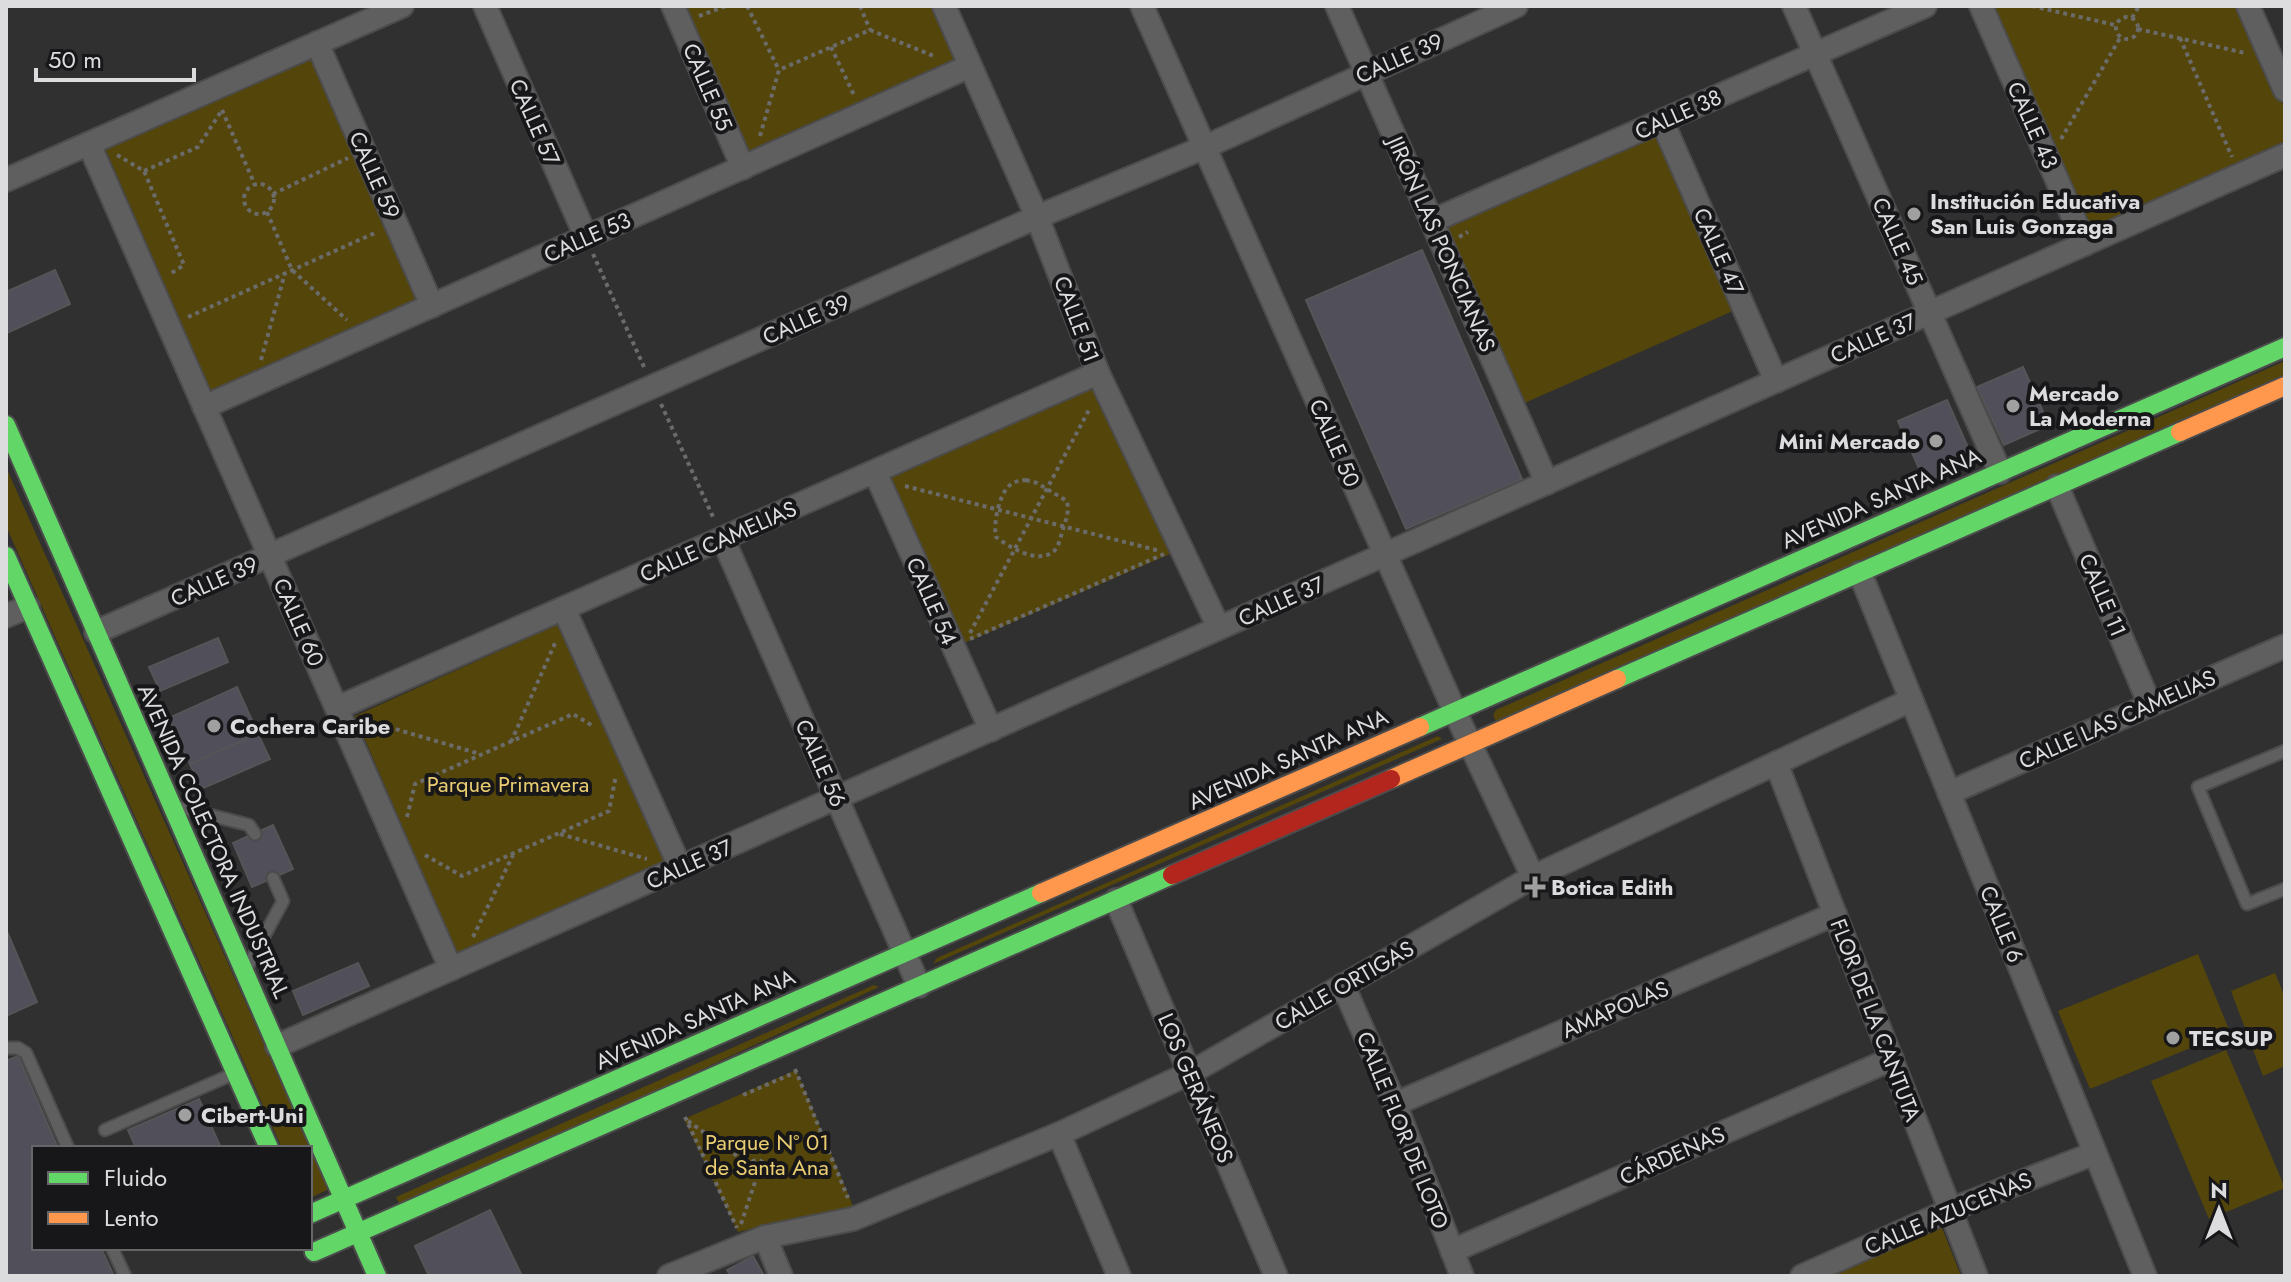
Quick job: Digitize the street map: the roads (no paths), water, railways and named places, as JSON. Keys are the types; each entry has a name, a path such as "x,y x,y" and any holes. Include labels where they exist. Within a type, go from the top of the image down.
{"street":[{"path":"6,180 402,6"},
{"name":"CALLE 57","path":"485,6 586,237"},
{"name":"CALLE 55","path":"673,6 750,164"},
{"name":"CALLE 51","path":"944,6 1037,217 1098,384 1219,628"},
{"name":"CALLE 50","path":"1142,6 1455,712 1533,877"},
{"name":"JIRÓN LAS PONCIANAS","path":"1337,6 1547,483"},
{"name":"CALLE 39","path":"96,632 1037,217 1205,147 1516,6"},
{"name":"CALLE 45","path":"1794,6 2000,472"},
{"name":"CALLE 38","path":"1432,221 1925,6"},
{"name":"CALLE 43","path":"1981,6 2085,244"},
{"path":"2248,6 2285,90"},
{"name":"CALLE 59","path":"317,43 432,306"},
{"name":"CALLE 53","path":"204,407 970,66"},
{"name":"CALLE 47","path":"1662,121 1776,381"},
{"name":"CALLE 60","path":"89,144 451,969"},
{"name":"CALLE 37","path":"277,1046 451,969 671,865 836,798 991,730 2285,155"},
{"name":"AVENIDA SANTA ANA","path":"312,1213 2285,347"},
{"name":"CALLE CAMELIAS","path":"337,708 875,472 1098,384"},
{"path":"315,1253 2285,386"},
{"name":"AVENIDA COLECTORA INDUSTRIAL","path":"7,428 377,1276"},
{"name":"CALLE 54","path":"875,472 991,730"},
{"name":"CALLE 11","path":"2057,486 2150,705"},
{"name":"CALLE 56","path":"723,539 919,986"},
{"path":"6,556 268,1146"},
{"name":"CALLE 6","path":"1860,573 2145,1276"},
{"path":"6,616 28,607"},
{"path":"564,609 671,865"},
{"name":"CALLE LAS CAMELIAS","path":"1949,793 2285,646"},
{"name":"CALLE ORTIGAS","path":"669,1276 765,1237 853,1219 1059,1134 1190,1073 1533,877 1911,700"},
{"name":"FLOR DE LA CANTUTA","path":"1776,763 1976,1276"},
{"name":"LOS GERÁNEOS","path":"1116,900 1276,1276"},
{"name":"AMAPOLAS","path":"1395,1104 1835,914"},
{"name":"CALLE FLOR DE LOTO","path":"1343,985 1395,1104 1462,1276"},
{"name":"CÁRDENAS","path":"1452,1251 1892,1059"},
{"path":"1059,1134 1119,1276"},
{"name":"CALLE AZUCENAS","path":"1802,1276 1950,1210 2095,1153"},
{"path":"765,1237 781,1276"}],"lane":[{"path":"2285,751 2198,787 2247,904 2285,889"},
{"path":"172,806 249,825 255,834"},
{"path":"245,972 283,901 273,878"},
{"path":"6,1048 18,1048 26,1053 67,1146"},
{"path":"105,1130 237,1072"},
{"path":"113,1250 125,1276"}],"place":[{"name":"Institución Educativa San Luis Gonzaga","path":"1914,214"},
{"name":"Mercado La Moderna","path":"2013,406"},
{"name":"Mini Mercado","path":"1936,441"},
{"name":"Cochera Caribe","path":"214,726"},
{"name":"Botica Edith","path":"1535,887"},
{"name":"TECSUP","path":"2173,1038"},
{"name":"Cibert-Uni","path":"185,1115"}],"park label":[{"name":"Parque Primavera","path":"508,784"},
{"name":"Parque N° 01 de Santa Ana","path":"767,1154"}]}
